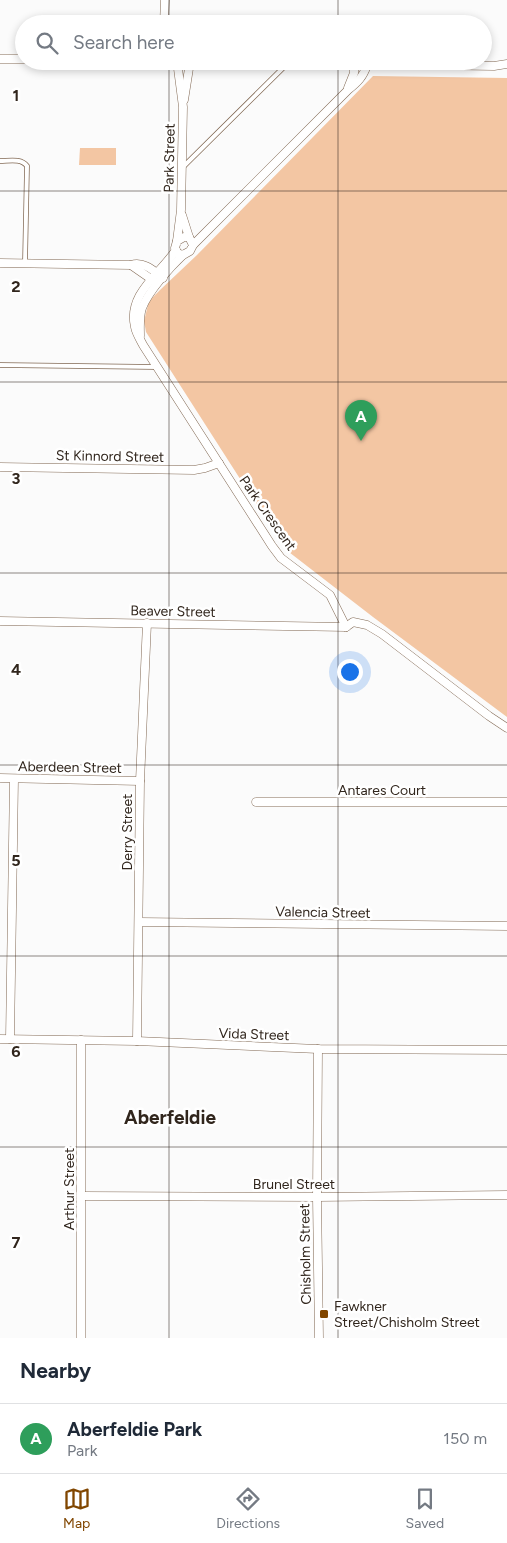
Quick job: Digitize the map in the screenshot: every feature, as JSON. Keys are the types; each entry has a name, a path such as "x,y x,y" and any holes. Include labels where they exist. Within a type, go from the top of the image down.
{"street":[{"path":"165,0 165,15"},
{"path":"0,59 15,59"},
{"path":"494,66 507,64"},
{"path":"494,66 507,69"},
{"name":"Park Street","path":"177,70 182,107 182,168 181,210 177,241"},
{"name":"Park Street","path":"182,107 189,70"},
{"path":"348,90 354,70"},
{"path":"183,255 177,253 175,245 177,241 181,238 190,239 211,225 359,81 365,70"},
{"name":"Park Street","path":"181,210 190,239"},
{"path":"140,338 142,310 148,298 174,263 190,251 190,239"},
{"name":"Park Crescent","path":"176,250 153,276 140,295 134,311 135,329 157,367 272,546 288,564 330,595 346,627"},
{"path":"0,263 142,264 160,281"},
{"name":"St Kinnord Street","path":"0,467 194,470 219,464"},
{"name":"Beaver Street","path":"0,621 346,627"},
{"path":"346,627 353,622 367,624 507,728"},
{"name":"Derry Street","path":"137,1041 140,781 147,623"},
{"name":"Aberdeen Street","path":"0,778 140,781"},
{"path":"10,1039 14,779"},
{"name":"Antares Court","path":"256,802 507,802"},
{"name":"Valencia Street","path":"139,922 507,926"},
{"name":"Vida Street","path":"0,1039 137,1041 318,1049 507,1050"},
{"name":"Arthur Street","path":"81,1040 81,1338"},
{"name":"Chisholm Street","path":"318,1049 317,1197 319,1338"},
{"name":"Brunel Street","path":"82,1196 317,1197 507,1195"}],"lane":[{"path":"182,168 281,70"},
{"path":"0,160 20,161 24,162 27,166 25,263"},
{"path":"0,365 157,367"}],"shaded area":[{"path":"373,76 507,78 507,717 285,549 146,332 144,321 149,301 197,255"},
{"path":"80,148 116,148 116,165 79,165"}],"place":[{"name":"Aberfeldie Park","path":"361,441"},
{"name":"Fawkner Street/Chisholm Street","path":"324,1314"}],"district":[{"name":"Aberfeldie","path":"170,1117"}]}
